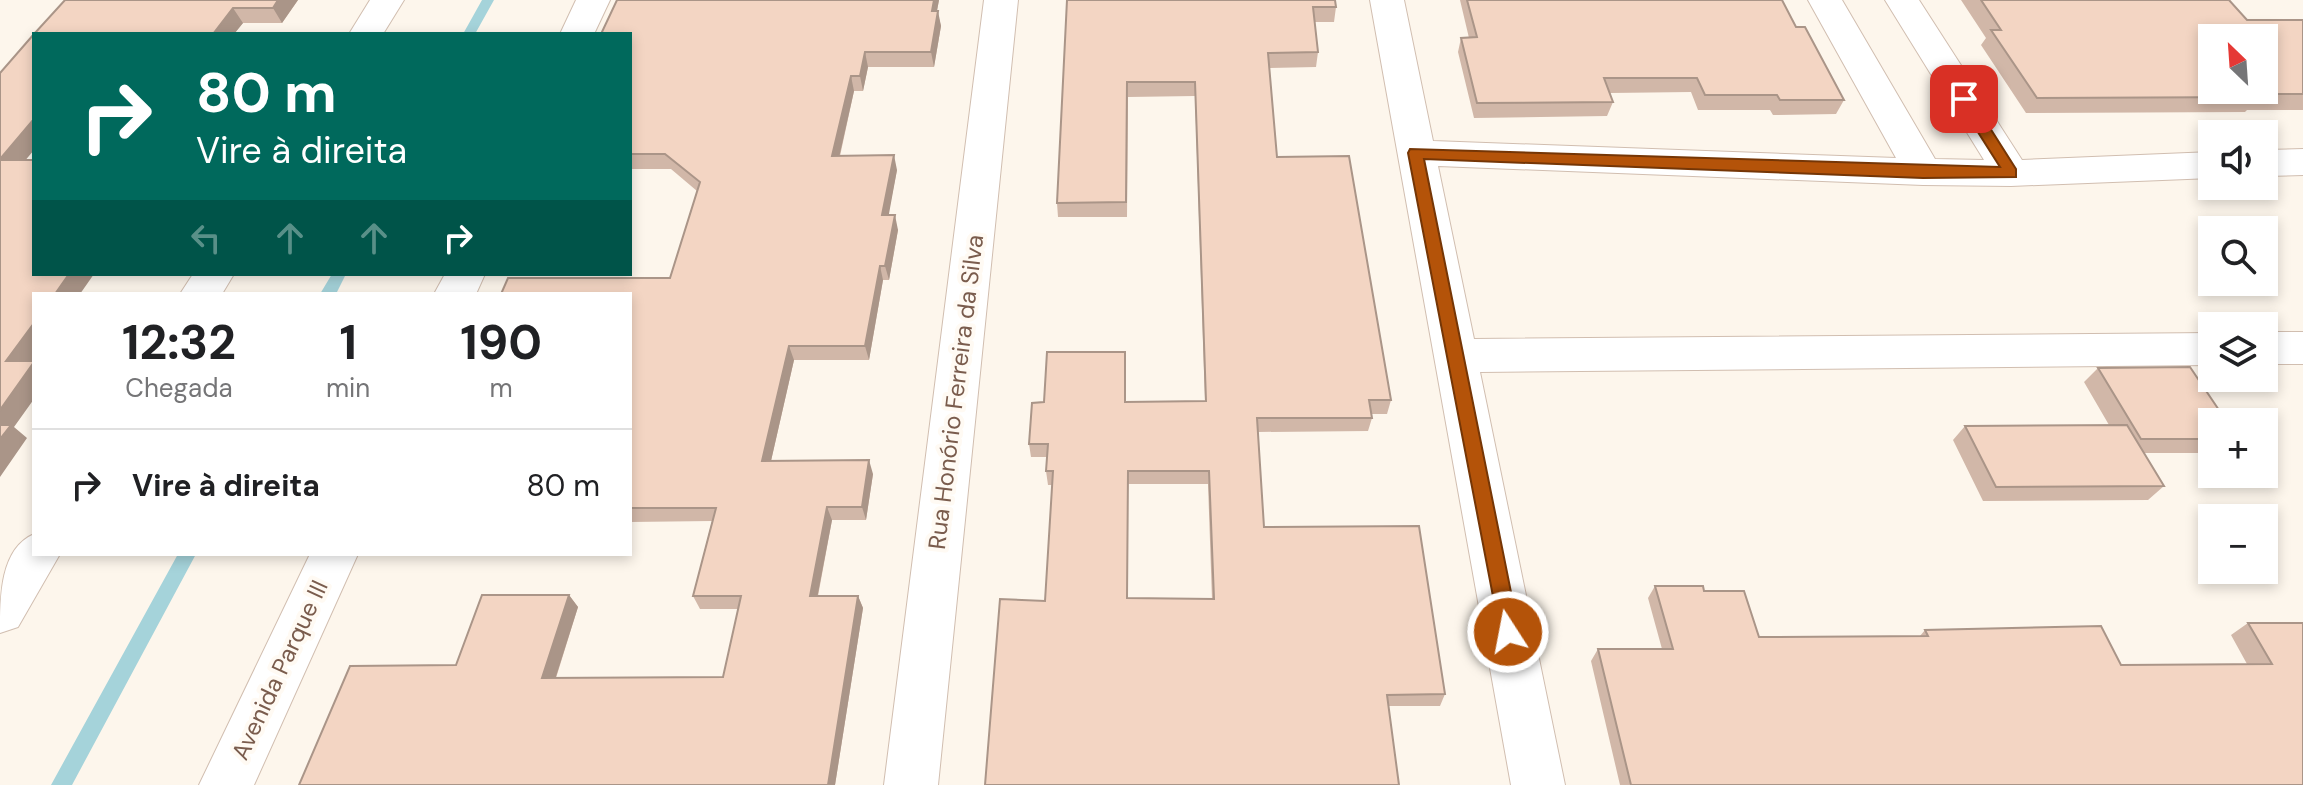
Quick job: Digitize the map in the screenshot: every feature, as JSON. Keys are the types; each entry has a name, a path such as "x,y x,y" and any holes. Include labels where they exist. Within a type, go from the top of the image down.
{"street":[{"path":"367,32 387,0"},
{"path":"578,32 593,0"},
{"name":"Rua Honório Ferreira da Silva","path":"911,785 1001,0"},
{"path":"1387,0 1538,785"},
{"path":"1825,0 1923,172"},
{"path":"1902,0 2011,173"},
{"path":"1415,153 1923,172 2011,173 2198,166"},
{"path":"2278,163 2303,162"},
{"path":"2278,348 2303,348"},
{"path":"1455,356 2198,349"},
{"path":"0,611 35,556"},
{"name":"Avenida Parque III","path":"226,785 333,556"}],"building":[{"path":"65,0 278,0 273,8 233,8 215,32 36,32"},
{"path":"617,0 934,0 932,11 938,11 931,52 865,52 860,76 851,76 832,156 894,155 882,215 895,215 885,266 880,266 865,346 789,346 762,461 869,460 862,507 827,507 810,596 858,596 828,785 299,785 350,666 456,665 482,595 569,595 542,678 723,677 741,596 693,596 716,508 632,508 632,292 502,292 508,278 670,278 700,182 665,154 632,154 632,32 602,32"},
{"path":"1067,0 1335,0 1336,7 1313,7 1318,52 1268,53 1277,157 1349,156 1391,400 1369,400 1372,418 1257,418 1264,527 1419,526 1445,694 1387,695 1399,785 985,785 1000,599 1045,601 1053,471 1046,471 1048,444 1029,444 1032,403 1044,402 1047,352 1125,352 1125,402 1206,401 1195,82 1127,82 1126,202 1057,203","holes":["1128,471 1209,471 1214,599 1127,598"]},
{"path":"1467,0 1782,0 1796,27 1805,27 1844,100 1780,100 1777,95 1705,95 1697,78 1604,78 1613,102 1477,103 1461,38 1477,37"},
{"path":"1981,0 2229,0 2247,20 2303,20 2303,94 2278,94 2278,24 2198,24 2198,97 2037,98 1991,30 2001,30"},
{"path":"32,36 32,121 0,159 0,73"},
{"path":"0,160 32,160 32,276 68,276 56,292 32,292 32,326 6,361 32,361 32,365 0,410"},
{"path":"2190,367 2198,379 2198,392 2207,392 2218,408 2198,408 2198,439 2141,439 2098,368"},
{"path":"0,425 11,425 0,439"},
{"path":"2127,425 2164,486 1996,487 1965,426"},
{"path":"1655,586 1703,586 1704,591 1744,591 1759,637 1928,636 1925,630 2101,626 2121,665 2272,664 2248,623 2303,623 2303,785 1631,785 1598,649 1673,649"}],"waterway":[{"path":"470,32 488,0"},
{"path":"329,292 338,276"},
{"path":"61,785 186,556"}],"route":[{"path":"1508,632 1415,153 2011,173 1964,99"}]}
